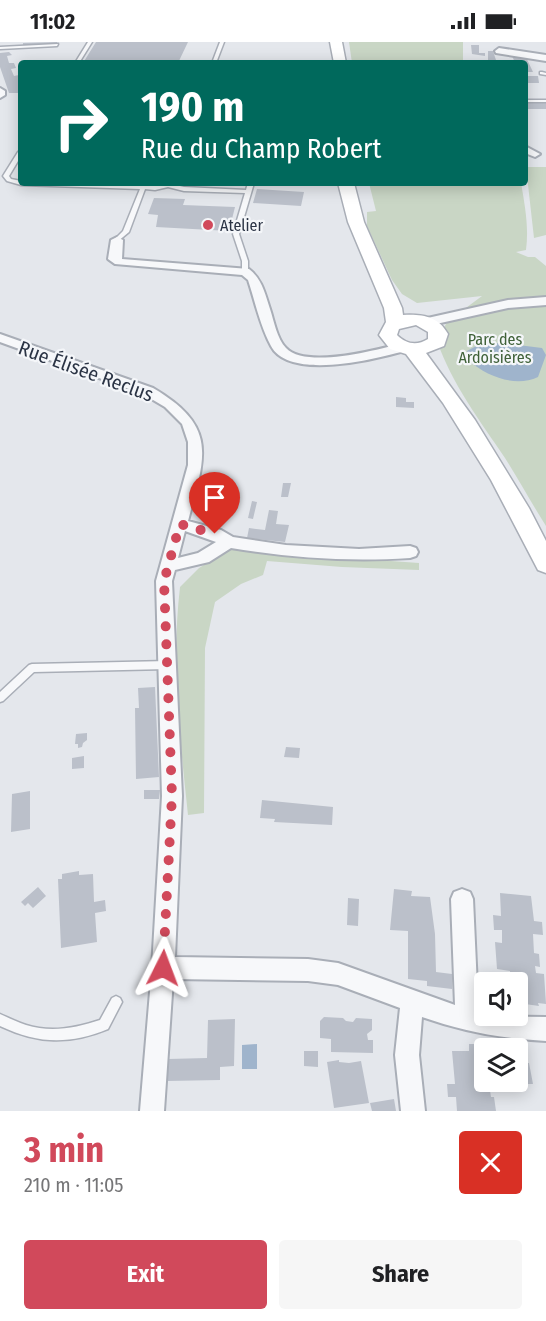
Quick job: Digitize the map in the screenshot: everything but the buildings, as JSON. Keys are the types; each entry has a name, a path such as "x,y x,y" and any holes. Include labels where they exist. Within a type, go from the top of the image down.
{"main road":[{"path":"336,42 339,60"},
{"path":"347,186 361,234 393,308 390,339 407,348 450,400 503,484 546,564"},
{"path":"383,284 402,307 429,330 434,362 450,400"},
{"path":"392,329 429,330"},
{"path":"407,348 429,330"}],"street":[{"path":"498,46 546,58"},
{"path":"528,150 535,154"},
{"path":"117,240 114,259 119,262 245,272 253,278 277,346 282,353 292,359 306,362 380,355 407,348"},
{"path":"429,330 508,304 546,301"},
{"path":"344,358 372,348 392,329"},
{"name":"Rue Élisée Reclus","path":"0,338 148,391 170,404 188,422 195,442 195,465 164,581 169,665 172,796 163,968 152,1111"},
{"path":"180,524 215,534 229,542 286,552 359,555 410,552"},
{"path":"168,566 203,558 229,542"},
{"path":"462,899 467,1019"},
{"path":"163,968 308,970 338,974 412,1003 467,1019 514,1028 546,1029"},
{"path":"412,1003 407,1055 413,1111"}],"lane":[{"path":"79,60 90,42"},
{"path":"215,60 222,42"},
{"path":"0,48 57,45"},
{"path":"528,101 546,101"},
{"path":"18,157 6,176 9,180 18,182"},
{"path":"126,186 142,188 163,186"},
{"path":"174,186 184,189 248,192"},
{"path":"245,272 245,261 236,234 250,186"},
{"path":"117,240 126,232 142,188"},
{"path":"0,698 32,668 169,665"},
{"path":"0,1020 41,1035 75,1035 104,1025 116,1002"}],"green space":[{"path":"349,42 463,42 463,60 352,60"},
{"path":"528,167 546,167 546,235 534,238"},
{"name":"Parc des Ardoisières","path":"370,186 521,186 527,241 526,250 516,252 535,257 546,266 546,526 450,372 437,341 447,322 482,296 417,303 402,294 392,280 367,226 367,212 376,211"},
{"path":"233,547 279,553 419,563 419,570 267,561 263,575 241,584 215,602 205,648 204,813 188,815 176,673 180,587 199,568"}],"water":[{"path":"502,343 542,348 546,355 538,377 520,381 502,379 469,361 467,351 480,344"},
{"path":"257,1044 257,1069 242,1069 242,1045"}],"place":[{"name":"Atelier","path":"208,225"}],"route":[{"path":"163,968 172,796 169,665 164,581 180,524 215,534"}]}
